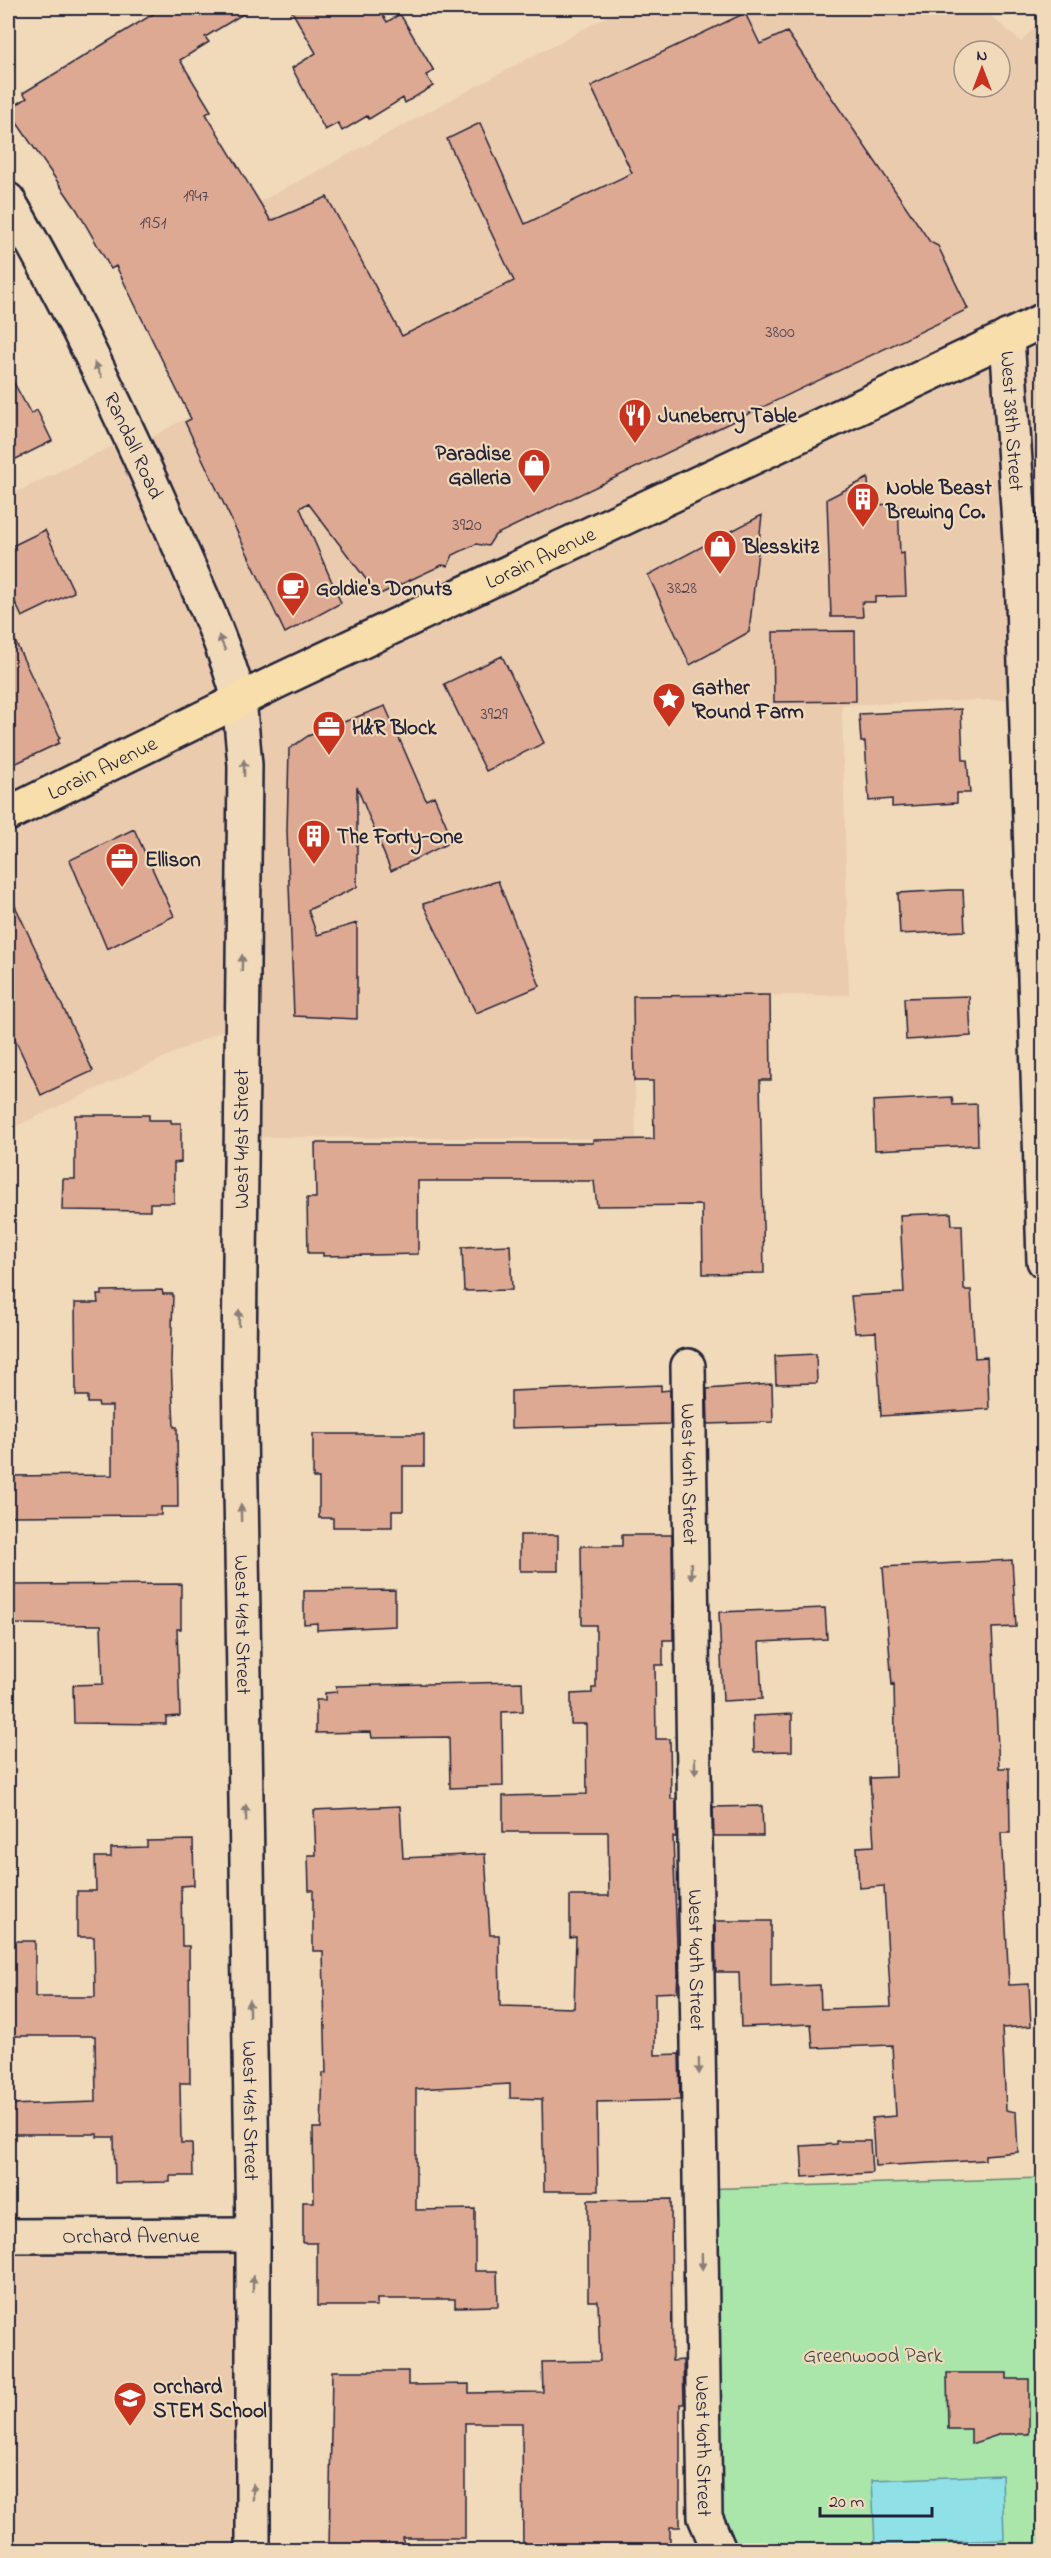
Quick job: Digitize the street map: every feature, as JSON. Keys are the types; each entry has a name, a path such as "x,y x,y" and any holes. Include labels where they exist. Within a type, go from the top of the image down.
{"main road":[{"name":"Lorain Avenue","path":"8,814 239,699 1044,320"}],"street":[{"name":"Randall Road","path":"8,200 66,305 131,437 227,655 239,699"},
{"name":"West 38th Street","path":"1007,337 1033,570 1044,1261"},
{"name":"West 41st Street","path":"239,699 245,765 238,1366 253,2235 253,2550"},
{"name":"West 40th Street","path":"688,1366 705,2517 719,2550"},
{"name":"Orchard Avenue","path":"8,2236 253,2235"}],"shaded area":[{"path":"623,8 982,8 1021,42 1043,17 1044,569 1023,571 1026,699 842,705 849,995 633,996 636,1139 242,1137 241,1022 8,1130 8,496 131,437 135,446 268,374 201,233"},
{"name":"Orchard STEM School","path":"253,2235 253,2550 8,2550 8,2236"}],"green space":[{"name":"Greenwood Park","path":"1043,2178 1043,2550 719,2550 701,2189"}],"water":[{"path":"1002,2475 1004,2540 875,2545 872,2480"}],"building":[{"path":"163,8 253,8 205,37 209,42 180,60 211,111 206,114 271,221 327,197 402,336 514,281 447,139 480,123 525,224 632,173 591,86 745,13 760,44 787,32 930,242 938,246 968,309 495,535 488,546 476,544 453,555 448,566 442,565 378,595 308,503 300,508 341,603 285,633 185,422 191,419 116,266 111,269 77,210 8,110 27,98 23,93"},
{"path":"290,8 378,8 387,22 400,14 434,71 426,75 433,86 405,103 403,98 369,119 367,116 342,131 338,123 325,130 292,68 316,53"},
{"path":"8,372 31,414 37,410 52,441 8,463"},
{"name":"Noble Beast Brewing Co.","path":"868,478 869,505 898,504 900,554 904,553 906,596 875,597 875,602 862,602 863,617 831,617 827,499"},
{"path":"762,515 749,632 690,665 648,575"},
{"path":"45,530 74,592 22,617 8,587 8,548"},
{"path":"8,626 60,737 59,743 8,767"},
{"path":"855,631 856,701 774,702 773,632"},
{"path":"502,656 544,743 486,771 444,684"},
{"name":"The Forty-One","path":"385,706 426,800 434,796 453,841 391,871 357,787 357,887 308,910 317,935 357,923 357,1019 294,1016 287,831 289,749 308,736"},
{"path":"961,709 963,760 967,760 970,793 957,793 957,803 892,807 892,799 869,801 865,742 861,742 859,714"},
{"name":"Ellison","path":"134,829 174,916 107,949 70,860"},
{"path":"498,881 540,986 476,1013 423,904"},
{"path":"963,890 965,931 900,934 898,893"},
{"path":"8,891 93,1071 41,1095 8,1024"},
{"path":"770,995 771,1080 760,1080 764,1273 703,1274 702,1205 597,1206 594,1181 418,1181 418,1254 323,1256 323,1253 308,1253 307,1198 316,1198 315,1143 593,1143 593,1140 654,1139 653,1081 634,1081 633,996"},
{"path":"969,996 971,1036 906,1040 904,998"},
{"path":"952,1097 953,1105 977,1104 978,1145 875,1150 873,1101"},
{"path":"75,1115 149,1115 149,1120 171,1120 171,1123 181,1123 181,1162 174,1163 174,1203 150,1203 150,1211 62,1210 63,1179 75,1179"},
{"path":"951,1213 952,1225 962,1225 964,1290 971,1290 975,1358 987,1357 989,1409 881,1416 876,1332 855,1333 851,1296 904,1293 900,1215"},
{"path":"510,1245 512,1290 464,1291 462,1247"},
{"path":"162,1290 163,1294 173,1294 171,1362 174,1427 177,1427 178,1507 161,1507 161,1515 8,1516 8,1476 112,1475 112,1406 88,1403 88,1396 76,1396 75,1303 98,1303 97,1295 102,1295 102,1291"},
{"path":"816,1354 817,1383 776,1384 775,1356"},
{"path":"772,1384 773,1422 708,1424 707,1389"},
{"path":"661,1385 661,1391 670,1390 670,1424 511,1428 511,1391"},
{"path":"313,1434 424,1434 424,1466 403,1466 403,1511 392,1511 392,1527 333,1527 333,1518 319,1518 319,1478 313,1478"},
{"path":"520,1535 558,1535 558,1571 520,1571"},
{"path":"622,1535 672,1535 673,1640 663,1640 663,1665 655,1665 656,1739 670,1739 671,1799 676,1799 676,1837 673,1837 678,1972 677,1992 655,1993 655,2055 679,2054 680,2100 597,2102 598,2191 544,2191 542,2099 510,2098 510,2084 416,2089 416,2210 475,2209 475,2271 497,2271 498,2306 455,2307 455,2299 377,2299 377,2306 317,2306 317,2243 303,2243 303,2202 314,2202 313,2128 321,2128 323,2073 326,2073 323,1951 313,1951 313,1890 309,1890 308,1855 316,1855 314,1810 400,1806 403,1858 485,1854 490,1935 499,1935 500,2006 574,2008 576,1937 570,1938 570,1896 609,1896 608,1832 503,1832 503,1796 587,1794 586,1724 571,1724 571,1694 592,1693 592,1688 596,1688 596,1625 582,1625 581,1546 622,1546"},
{"path":"1012,1560 1016,1627 992,1628 999,1768 1009,1768 1010,1833 1001,1833 1009,1985 1029,1984 1031,2026 1002,2028 1006,2110 1016,2112 1018,2152 985,2155 985,2160 875,2166 872,2118 896,2116 892,2045 813,2048 811,2024 741,2027 739,1972 716,1972 715,1921 771,1921 771,1987 820,1985 821,2009 891,2007 884,1886 859,1888 857,1847 874,1846 870,1778 896,1777 894,1684 892,1685 883,1567"},
{"path":"181,1584 181,1629 177,1629 180,1716 166,1717 166,1724 74,1723 73,1685 103,1684 101,1625 8,1624 8,1585"},
{"path":"395,1590 395,1626 317,1630 317,1623 304,1624 304,1591"},
{"path":"825,1608 827,1639 759,1642 762,1699 723,1701 719,1612"},
{"path":"522,1682 523,1711 502,1712 503,1786 450,1788 449,1737 372,1738 371,1732 316,1733 316,1700 325,1700 325,1693 337,1692 336,1686"},
{"path":"792,1714 792,1751 754,1752 753,1716"},
{"path":"762,1806 763,1836 714,1836 713,1807"},
{"path":"193,1840 194,1885 181,1886 182,1946 189,1946 190,2083 180,2083 181,2143 192,2143 193,2176 170,2176 170,2182 115,2183 114,2137 97,2137 97,2134 8,2134 8,2105 96,2102 95,2036 8,2036 8,1941 35,1941 35,1997 95,1997 94,1937 77,1937 77,1891 96,1891 95,1857 111,1857 111,1848 147,1847 147,1841"},
{"path":"836,2141 870,2141 872,2173 803,2177 801,2146 836,2144"},
{"path":"671,2199 672,2361 683,2360 684,2404 680,2404 680,2527 670,2527 670,2550 523,2550 522,2423 465,2423 465,2538 403,2538 404,2550 329,2550 332,2371 408,2371 408,2385 469,2384 469,2393 543,2392 542,2362 600,2361 598,2301 588,2301 588,2200"},
{"path":"947,2373 1007,2373 1007,2379 1029,2379 1029,2434 1001,2434 971,2444 971,2429 948,2429"}],"place":[{"name":"Juneberry Table","path":"635,444"},
{"name":"Paradise Galleria","path":"534,494"},
{"name":"Noble Beast Brewing Co.","path":"863,528"},
{"name":"Blesskitz","path":"720,575"},
{"name":"Goldie's Donuts","path":"293,617"},
{"name":"Gather 'Round Farm","path":"669,728"},
{"name":"H&R Block","path":"329,756"},
{"name":"The Forty-One","path":"314,865"},
{"name":"Ellison","path":"122,888"},
{"name":"Orchard STEM School","path":"130,2427"}]}
